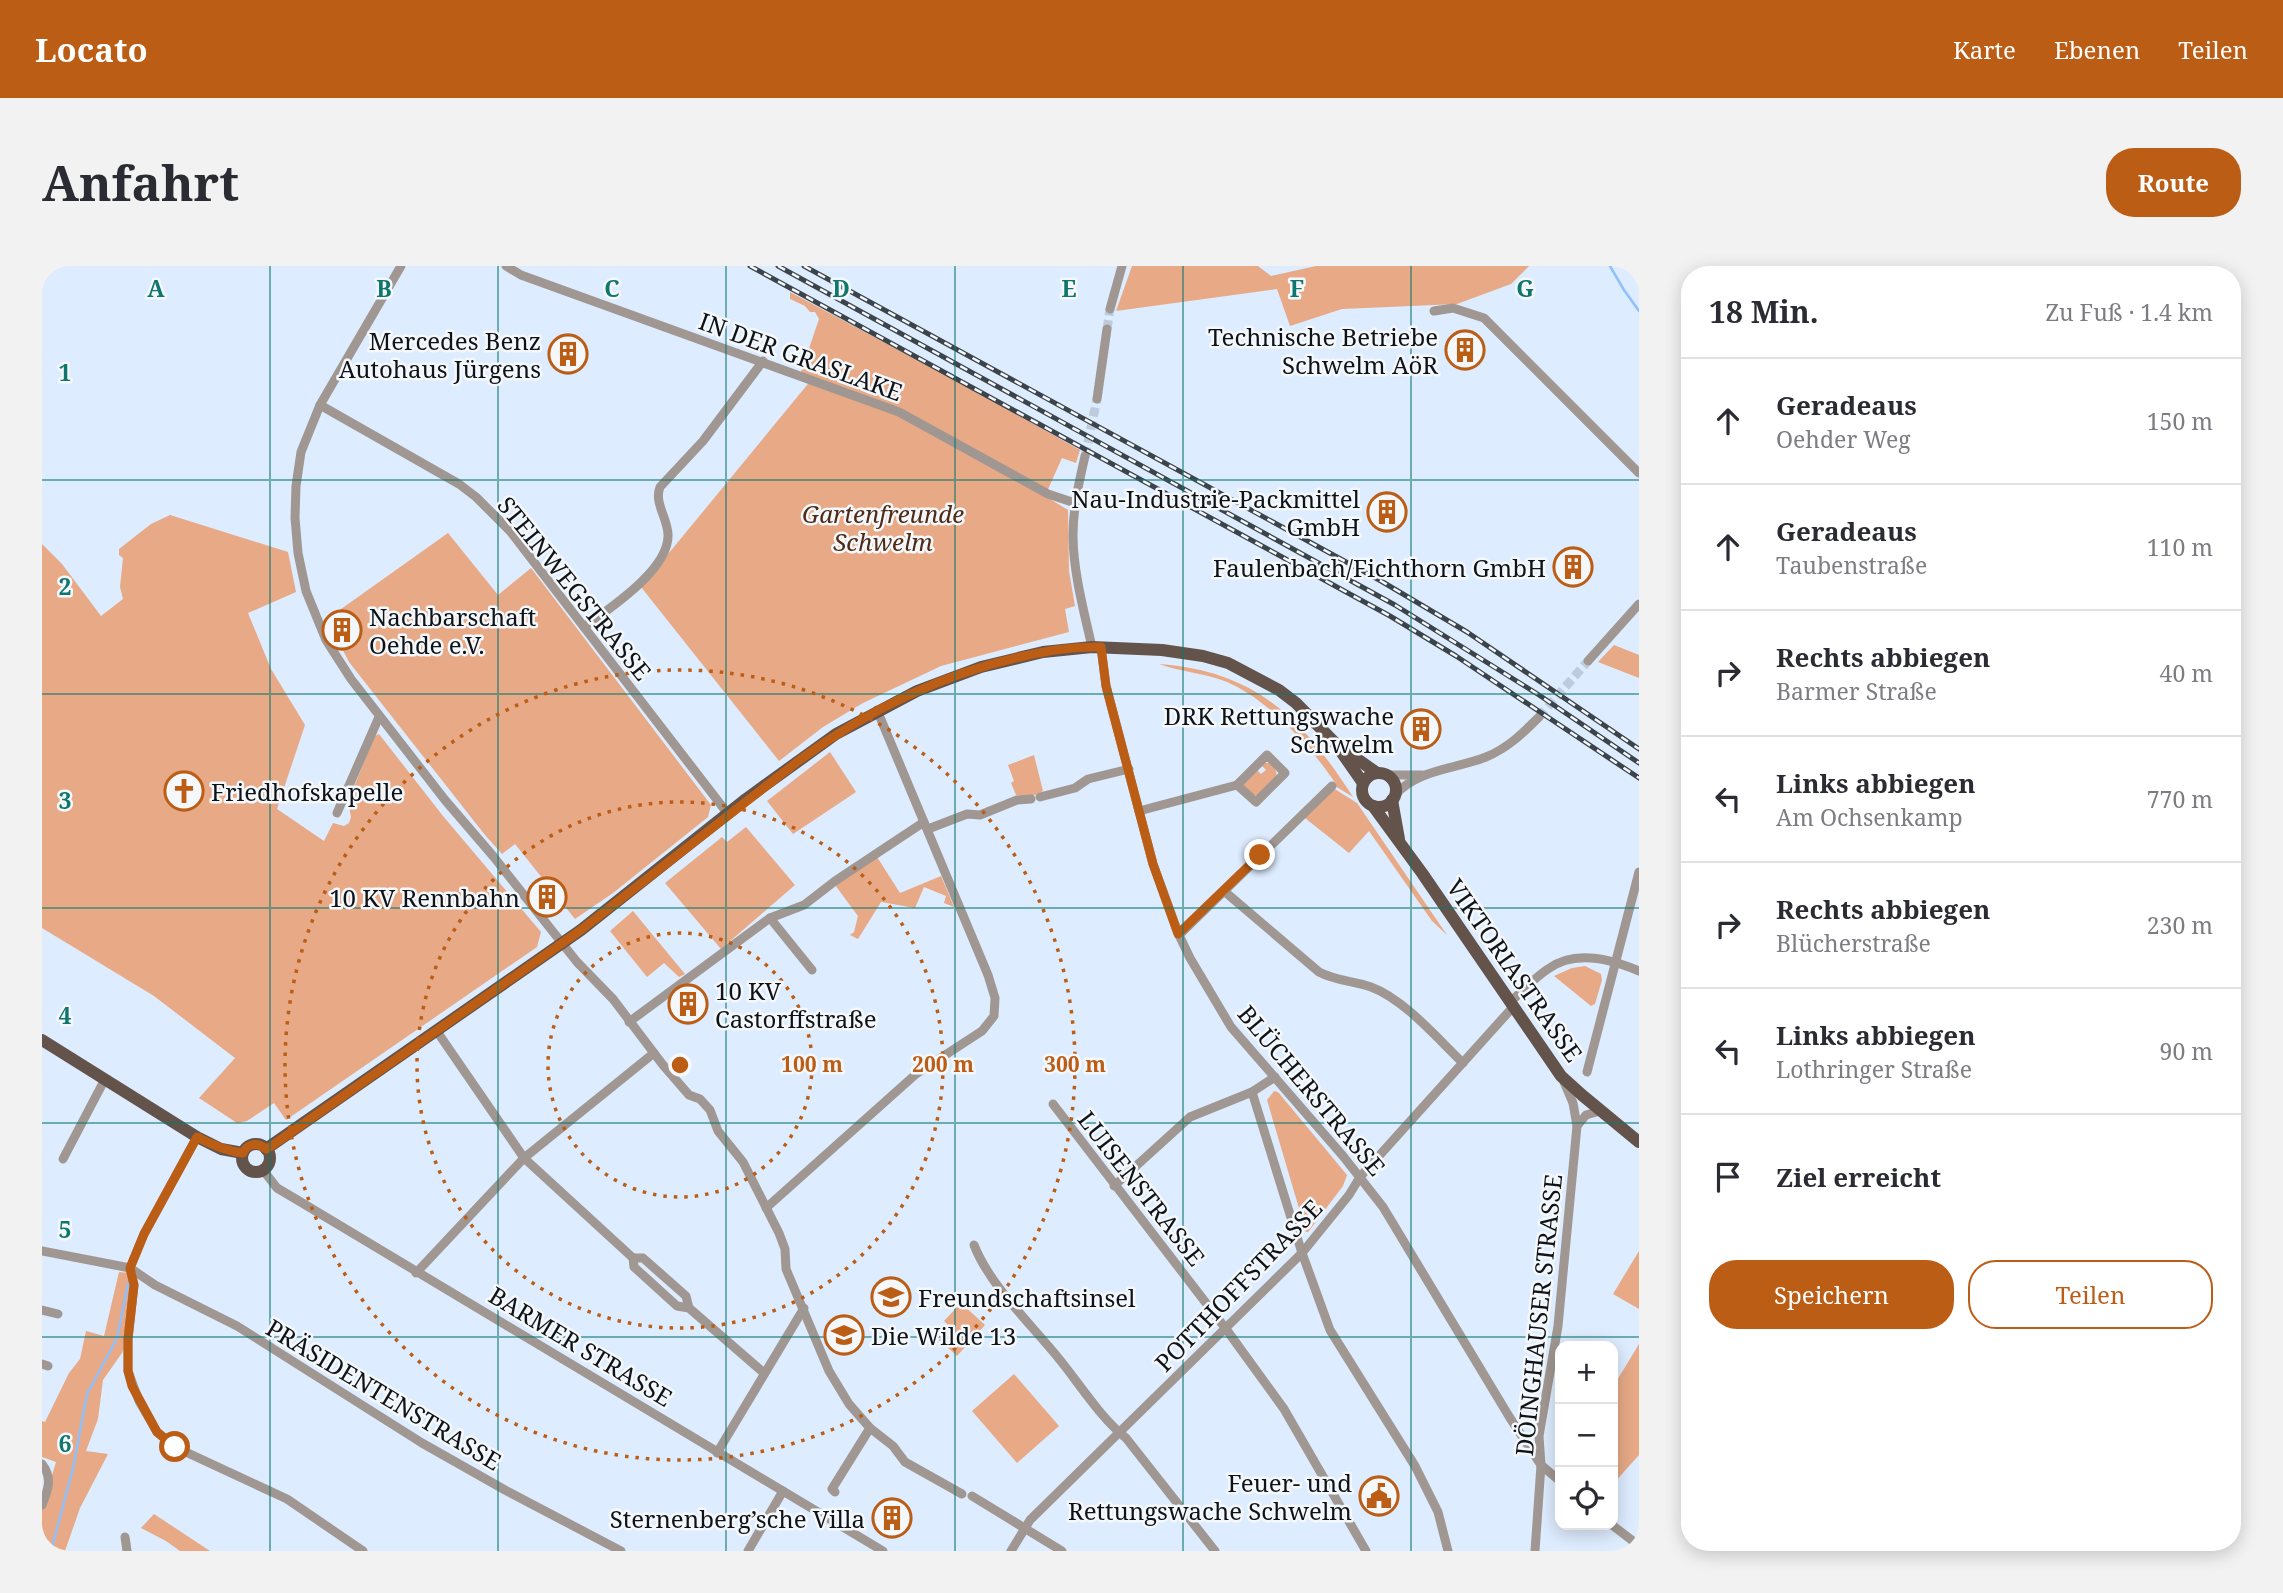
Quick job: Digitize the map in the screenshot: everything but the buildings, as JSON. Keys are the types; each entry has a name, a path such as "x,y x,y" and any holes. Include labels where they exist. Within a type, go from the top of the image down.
{"main road":[{"path":"266,1149 563,943 728,814 836,734 877,710 940,681 989,665 1043,652 1096,647 1180,652 1228,663 1279,690 1296,703 1336,744 1363,783 1363,797 1373,806 1384,806 1394,798 1395,784 1336,744"},
{"path":"1363,783 1368,776 1382,774"},
{"name":"VIKTORIASTRASSE","path":"1394,798 1399,839"},
{"name":"VIKTORIASTRASSE","path":"1373,806 1399,839 1561,1076 1639,1142"},
{"path":"42,1040 197,1137 221,1149 243,1153"},
{"path":"253,1144 266,1149 269,1162 263,1170 248,1170 242,1161 247,1147 253,1144"},
{"path":"1631,1551 1639,1545"}],"street":[{"path":"401,266 320,405 301,452 295,518 298,553 306,591 326,640 379,718 577,962 613,999 689,1095 700,1099 710,1110 718,1131 736,1150 749,1170 785,1250 786,1269 829,1371 849,1404 870,1428 893,1446 905,1462 1027,1528 1062,1551"},
{"name":"IN DER GRASLAKE","path":"506,266 521,275 899,412 1048,494 1075,503"},
{"path":"1110,309 1122,266"},
{"path":"1434,311 1453,307 1484,318 1639,473"},
{"path":"1097,399 1107,329"},
{"path":"584,627 642,580 666,550 668,527 657,495 660,487 690,457 763,361"},
{"name":"STEINWEGSTRASSE","path":"320,405 459,485 476,497 510,531 728,814"},
{"name":"BLÜCHERSTRASSE","path":"1085,456 1075,503 1075,570 1153,864 1178,934 1231,1027 1383,1207 1510,1418 1541,1465 1555,1477"},
{"path":"1588,661 1639,604"},
{"path":"766,1208 916,1074 982,1031 994,1016 995,998 970,931 877,710"},
{"path":"1394,798 1407,784 1428,774 1490,756 1516,740 1539,717"},
{"path":"337,813 379,718"},
{"path":"1139,811 1237,785 1267,755 1285,774 1256,802 1237,785"},
{"path":"629,1022 770,918 792,911 926,825 967,814 980,815 1017,800 1075,788 1088,779 1129,769"},
{"path":"1382,774 1428,774"},
{"path":"1178,934 1332,786"},
{"path":"1587,1072 1639,872"},
{"path":"1224,891 1319,972 1336,980 1371,987 1387,995 1463,1063"},
{"path":"770,918 812,970"},
{"name":"POTTHOFFSTRASSE","path":"1011,1551 1030,1520 1302,1253 1349,1195 1360,1177 1463,1063 1511,1005 1550,967 1569,959 1582,958 1616,961 1639,971"},
{"path":"436,1030 524,1158 633,1258 643,1258 686,1296 689,1308 764,1373"},
{"path":"416,1273 524,1158 654,1053"},
{"name":"DÖINGHAUSER STRASSE","path":"1535,1551 1541,1465 1539,1436 1558,1326 1577,1126 1573,1103 1561,1076"},
{"path":"1114,1186 1190,1117 1252,1092 1275,1077"},
{"path":"63,1159 105,1079"},
{"path":"1252,1092 1302,1253 1330,1331 1415,1466 1438,1512 1448,1551"},
{"name":"LUISENSTRASSE","path":"1053,1104 1284,1409 1366,1551"},
{"path":"1577,1126 1586,1115 1600,1111"},
{"path":"197,1137 144,1234 130,1268 134,1285 128,1339 128,1371 132,1386 157,1432 175,1447 287,1499 363,1551"},
{"name":"BARMER STRASSE","path":"263,1170 277,1188 883,1551"},
{"path":"974,1245 980,1259 1006,1296 1111,1426 1126,1438 1215,1551"},
{"path":"42,1251 130,1268"},
{"name":"PRÄSIDENTENSTRASSE","path":"130,1268 155,1285 236,1326 434,1450 621,1551"},
{"path":"717,1452 804,1308"},
{"path":"42,1310 58,1314"},
{"path":"835,1492 832,1489 870,1428"},
{"path":"42,1464 50,1481 42,1505"},
{"path":"748,1551 783,1491"},
{"path":"1618,1529 1639,1545"},
{"path":"125,1538 127,1551"}],"green space":[{"path":"1132,266 1258,266 1271,276 1316,266 1529,266 1511,284 1457,304 1342,309 1290,326 1277,289 1116,311"},
{"name":"Gartenfreunde Schwelm","path":"790,292 1080,450 1076,463 1062,458 1045,496 1068,510 1069,571 1075,606 1065,609 1069,632 941,666 863,703 823,727 779,761 641,587 812,379 800,375 819,319 815,312 810,312 805,306 790,299"},
{"path":"170,515 288,552 296,592 248,613 271,669 305,725 277,809 324,841 333,823 344,826 349,823 351,817 348,801 375,736 379,734 443,816 541,932 537,947 286,1120 274,1103 247,1121 237,1123 199,1098 235,1058 154,996 42,928 42,544 62,564 101,616 123,599 120,587 123,558 119,555 119,549 151,524"},
{"path":"448,533 498,595 531,568 711,805 708,817 613,893 575,919 515,844 502,854 485,835 349,662 327,619"},
{"path":"1614,645 1639,655 1639,678 1598,662"},
{"path":"1159,664 1223,677 1274,704 1315,744 1353,797 1335,786 1302,740 1258,700 1227,682"},
{"path":"830,752 856,792 793,834 767,801"},
{"path":"1034,755 1043,791 1033,796 1016,795 1008,765"},
{"path":"1270,763 1275,768 1276,777 1258,795 1254,795 1242,785 1257,770 1261,774 1266,770 1261,765"},
{"path":"1333,788 1357,803 1447,935 1432,921 1369,831 1349,853 1305,818"},
{"path":"746,827 795,885 721,949 665,883 722,837 727,842"},
{"path":"877,857 900,893 941,876 954,907 944,903 946,896 924,887 915,908 881,902 858,939 850,935 854,932 858,916 835,885"},
{"path":"633,911 685,974 679,977 664,963 647,977 610,931"},
{"path":"1585,966 1601,974 1602,980 1595,1004 1591,1006 1554,976"},
{"path":"1274,1091 1278,1092 1347,1175 1343,1186 1308,1232 1267,1100"},
{"path":"1639,1251 1639,1309 1613,1294"},
{"path":"119,1272 130,1273 127,1339 122,1353 103,1380 98,1419 86,1451 108,1454 80,1508 65,1551 42,1551 42,1508 56,1462 42,1457 42,1421 45,1422 69,1373 80,1359 86,1331 104,1336"},
{"path":"961,1303 985,1325 957,1356 939,1340 950,1327 944,1321"},
{"path":"1639,1344 1639,1455 1618,1478 1618,1404 1618,1379"},
{"path":"1014,1374 1059,1426 1017,1463 972,1411"},
{"path":"154,1514 210,1551 180,1551 141,1528"}],"waterway":[{"path":"1610,266 1639,311"},
{"path":"51,1551 73,1468 87,1394 117,1338 128,1284"}],"tunnel":[{"path":"1107,329 1110,309"},
{"path":"1085,456 1097,399"},
{"path":"1539,717 1588,661"}],"railway":[{"path":"750,266 1390,616 1456,656 1639,778"},
{"path":"778,266 1395,605 1539,695 1639,763"},
{"path":"804,266 1381,581 1467,632 1639,749"}],"place":[{"name":"Technische Betriebe Schwelm AöR","path":"1465,350"},
{"name":"Mercedes Benz Autohaus Jürgens","path":"568,354"},
{"name":"Nau-Industrie-Packmittel GmbH","path":"1387,512"},
{"name":"Faulenbach/Fichthorn GmbH","path":"1573,567"},
{"name":"Nachbarschaft Oehde e.V.","path":"342,630"},
{"name":"DRK Rettungswache Schwelm","path":"1421,729"},
{"name":"Friedhofskapelle","path":"184,791"},
{"name":"10 KV Rennbahn","path":"547,897"},
{"name":"10 KV Castorffstraße","path":"688,1004"},
{"name":"Freundschaftsinsel","path":"891,1297"},
{"name":"Die Wilde 13","path":"844,1335"},
{"name":"Feuer- und Rettungswache Schwelm","path":"1379,1496"},
{"name":"Sternenberg’sche Villa","path":"892,1518"}],"route":[{"path":"175,1447 151,1424 132,1386 128,1371 128,1339 134,1285 130,1268 144,1234 197,1137 221,1149 238,1153 243,1153 253,1144 266,1149 270,1147 408,1048 563,943 630,893 746,799 836,734 877,710 940,681 997,662 1068,648 1101,647 1106,686 1153,864 1178,934 1260,855"}]}
